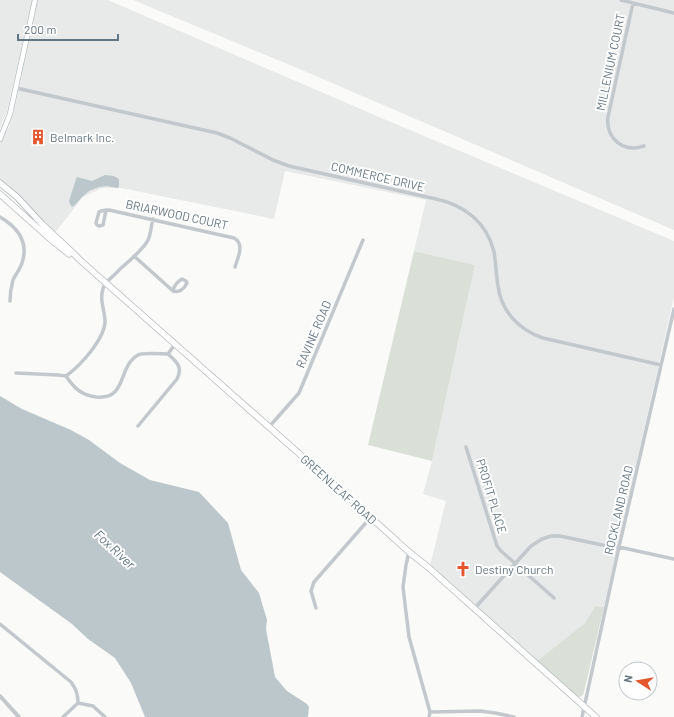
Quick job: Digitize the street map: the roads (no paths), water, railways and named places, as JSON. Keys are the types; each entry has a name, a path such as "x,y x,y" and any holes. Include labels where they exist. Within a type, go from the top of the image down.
{"main road":[{"path":"0,139 10,114 35,0"},
{"name":"GREENLEAF ROAD","path":"0,183 17,197 42,224 81,261 596,717"},
{"name":"GREENLEAF ROAD","path":"0,194 57,245 81,261"}],"street":[{"path":"621,0 674,13"},
{"name":"MILLENIUM COURT","path":"633,3 608,117 608,126 610,134 619,143 627,147 635,148 644,146"},
{"name":"COMMERCE DRIVE","path":"16,88 220,134 273,160 289,166 452,203 465,210 479,222 492,244 501,300 507,312 519,326 531,334 543,338 661,365"},
{"name":"BRIARWOOD COURT","path":"106,210 236,238 240,247 236,267"},
{"path":"0,217 12,226 19,234 23,243 24,252 22,264 13,281 10,301"},
{"path":"16,373 66,376 74,370 95,347 105,322 101,293 106,283 134,256 148,239 153,219"},
{"name":"RAVINE ROAD","path":"269,427 299,393 363,240"},
{"path":"134,256 173,291"},
{"name":"ROCKLAND ROAD","path":"582,717 619,547 674,309"},
{"path":"168,354 175,344"},
{"path":"66,376 74,387 82,392 94,396 106,397 112,395 117,389 130,360 139,354 168,354 177,362 180,369 179,374 138,426"},
{"name":"PROFIT PLACE","path":"466,447 496,544 499,549 554,598"},
{"path":"316,608 311,591 314,582 371,518"},
{"path":"474,609 534,543 552,536 564,536 674,559"},
{"path":"409,552 403,587 409,637 430,712 429,717"},
{"path":"0,624 71,682 76,688 78,703 63,717"},
{"path":"0,696 19,717"},
{"path":"78,703 93,706 105,717"},
{"path":"430,712 480,711 493,712 514,717"},
{"path":"492,717 493,712"}],"water":[{"path":"105,175 114,176 119,179 119,187 99,187 89,191 72,207 69,201 77,177 92,181"},
{"name":"Fox River","path":"0,396 22,409 71,430 89,440 120,463 150,480 199,492 228,523 241,570 259,593 267,620 266,629 275,677 287,691 307,704 309,707 308,717 145,717 131,683 115,658 88,639 72,624 0,572"}],"place":[{"name":"Belmark Inc.","path":"38,137"},
{"name":"Destiny Church","path":"463,569"}]}
